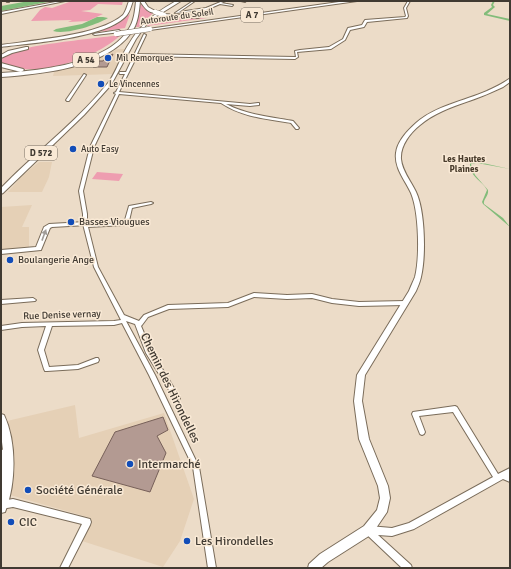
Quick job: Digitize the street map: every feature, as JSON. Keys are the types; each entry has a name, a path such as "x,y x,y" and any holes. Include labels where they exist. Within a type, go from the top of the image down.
{"highway":[{"path":"1,47 68,36 106,26 123,17 132,1"},
{"name":"A 54","path":"1,65 18,70 44,68 71,63 99,52 117,41 128,27 132,17 132,1"},
{"name":"A 54","path":"1,75 32,73 56,68 74,64 104,53 117,45 128,34 135,21 138,1"},
{"path":"142,1 146,8 155,12 164,15 186,18 285,8"},
{"name":"Autoroute du Soleil","path":"150,28 337,1"},
{"name":"Autoroute du Soleil","path":"1,47 355,1"},
{"name":"Autoroute du Soleil","path":"1,47 103,36 118,32"},
{"name":"A 54","path":"1,57 21,48 103,36"}],"main road":[{"name":"D 572","path":"1,192 81,115 112,82 136,35 144,24 153,16 180,1"},
{"name":"D 572","path":"92,104 111,88 120,73 129,49"}],"street":[{"path":"1,13 64,1"},
{"path":"194,1 176,13 206,9 226,2"},
{"path":"136,56 295,58 297,57 296,52 330,48 344,39 349,29 363,26 366,21 406,18 405,8 409,1"},
{"path":"220,4 232,5"},
{"name":"Chemin des Hirondelles","path":"145,35 136,56 116,93 92,147 81,191 85,214 85,225 96,267 124,319 196,467 212,568"},
{"path":"120,73 127,73"},
{"path":"68,100 85,75"},
{"path":"313,568 324,558 368,530 382,512 385,498 383,486 364,439 358,401 361,375 405,303 418,276 420,262 418,209 415,197 397,157 404,138 420,122 434,114 490,91 510,80"},
{"path":"116,93 258,104"},
{"path":"221,102 243,114 292,122 297,128"},
{"path":"1,252 39,249 47,227 51,225 123,224 127,221 130,207 152,203"},
{"path":"124,319 140,324 143,323 146,316 168,307 228,304 254,295 287,297 312,296 332,301 359,304 405,303"},
{"path":"1,302 33,300"},
{"name":"Rue Denise vernay","path":"1,328 22,325 114,323 124,319"},
{"path":"50,324 41,350 47,369 78,367 96,360"},
{"path":"137,324 149,353 177,398"},
{"path":"422,432 415,414 455,409 500,476 510,478"},
{"path":"1,418 6,430 8,472 1,506 13,503 86,522 64,568"},
{"path":"1,453 1,472"},
{"path":"368,530 392,532 411,526 510,470"},
{"path":"368,530 408,568"}],"shaded area":[{"path":"29,1 53,1 1,11 1,6"},
{"path":"72,1 123,1 122,5 98,4 90,10 81,11 103,14 88,21 31,21 40,10 45,7 52,8"},
{"path":"141,3 144,8 153,13 139,27 136,27"},
{"path":"130,14 125,28 83,34 118,23"},
{"path":"159,15 178,18 207,18 147,26"},
{"path":"97,17 108,18 96,24 66,32 53,31 56,29 82,24"},
{"path":"121,35 100,50 88,56 61,65 47,68 22,69 3,64 2,62 4,56 25,48 60,42"},
{"path":"118,49 126,49 114,74 53,76 54,72 93,60"},
{"path":"39,162 52,162 49,177 42,192 8,192 22,176"},
{"path":"472,162 510,169 477,163 471,164 475,175 488,190 484,204 503,218 510,227 483,204 482,202 487,190 472,172 470,163"},
{"path":"97,172 123,174 119,181 92,179"},
{"path":"32,205 22,227 29,227 29,248 1,250 1,207"},
{"path":"75,405 79,438 164,413 194,499 180,541 163,567 82,541 91,518 10,495 7,421"}],"building":[{"path":"113,54 107,67 93,67 97,61 103,61 106,57"},
{"name":"Intermarché","path":"163,417 168,430 157,436 166,453 150,492 92,476 115,432"}],"waterway":[{"path":"494,1 492,5 494,7 485,14 510,20"}],"place":[{"name":"Mil Remorques","path":"108,58"},
{"name":"Le Vincennes","path":"101,84"},
{"name":"Auto Easy","path":"73,149"},
{"name":"Basses Viougues","path":"71,222"},
{"name":"Boulangerie Ange","path":"10,260"},
{"name":"Intermarché","path":"130,464"},
{"name":"Société Générale","path":"28,490"},
{"name":"CIC","path":"11,522"},
{"name":"Les Hirondelles","path":"187,541"}],"district":[{"name":"Les Hautes Plaines","path":"464,164"}]}
